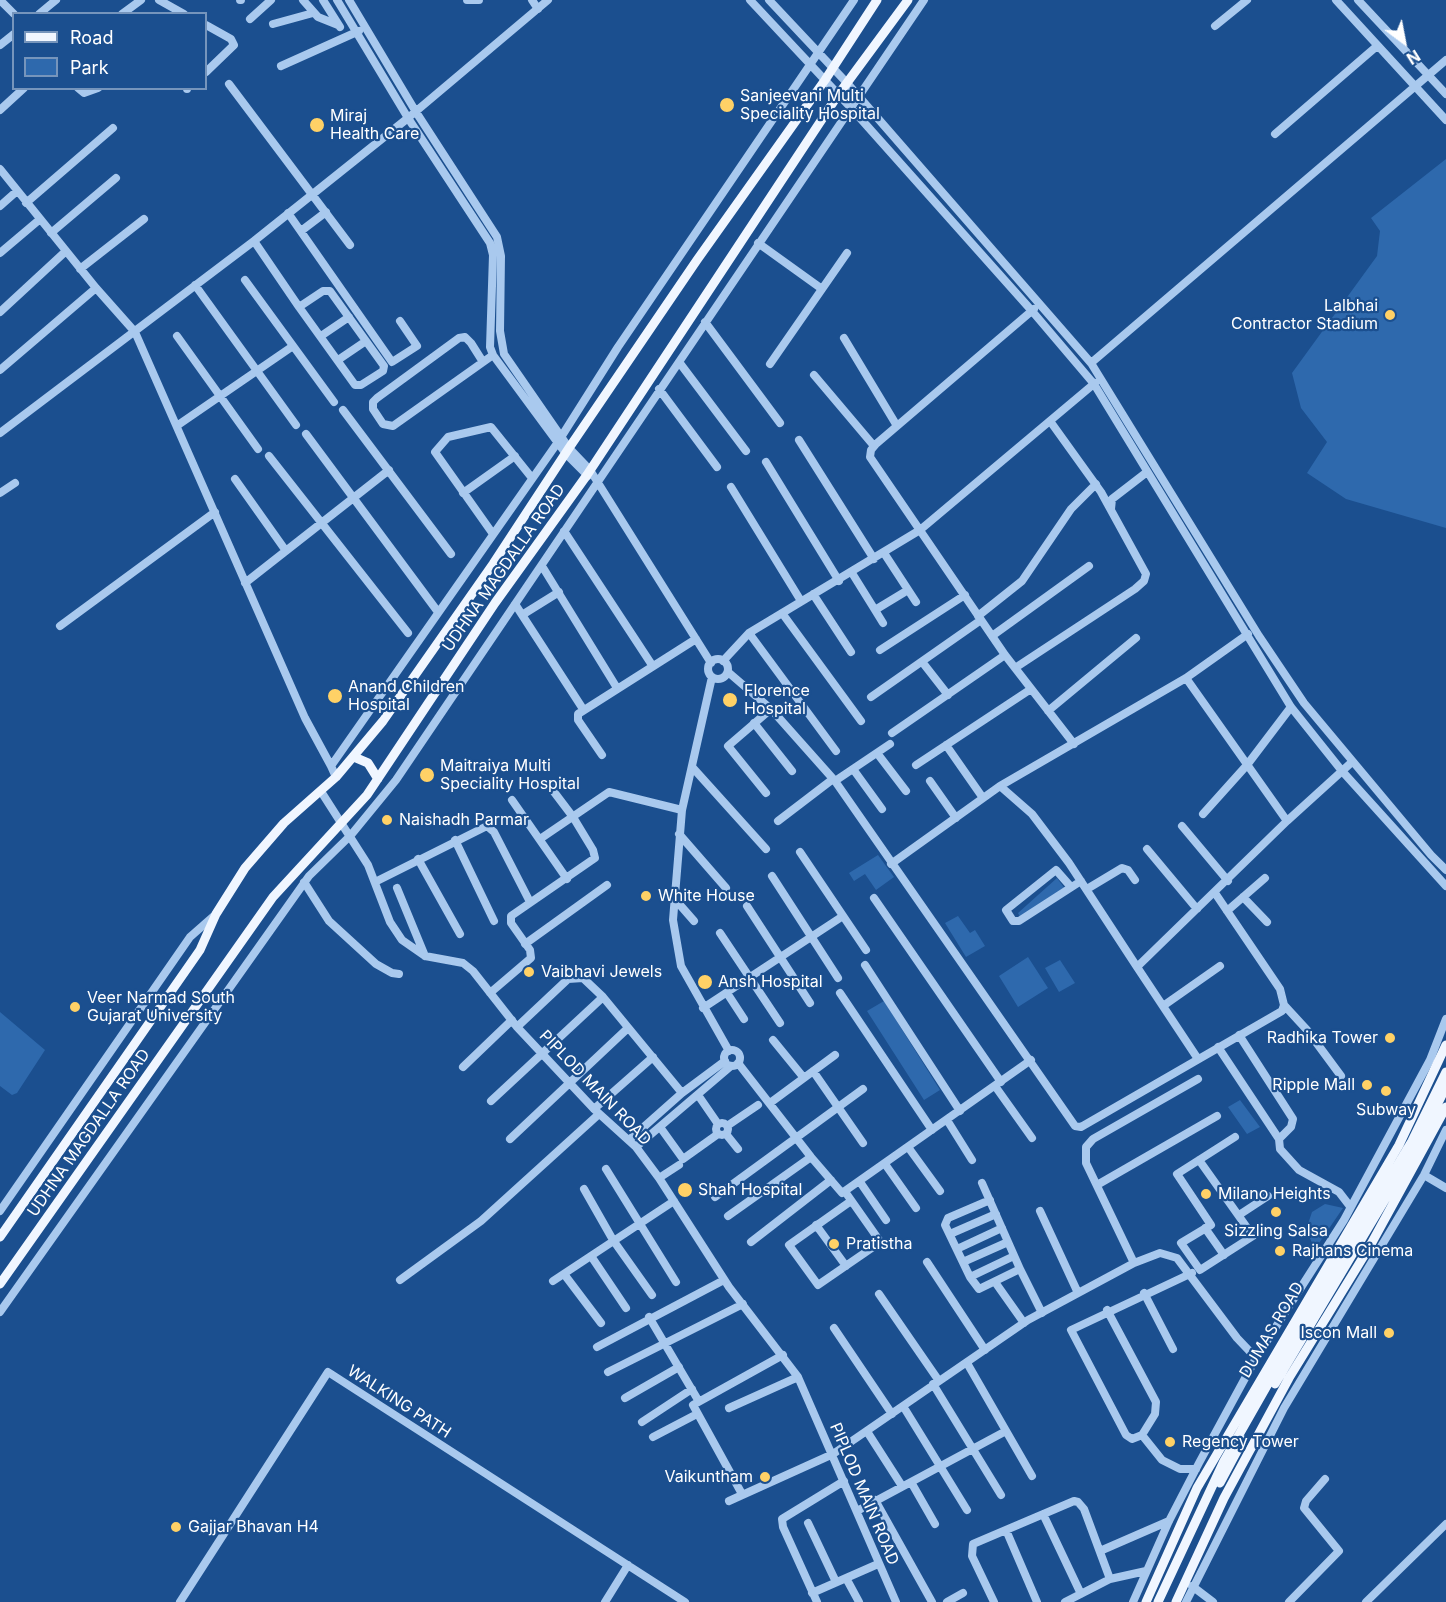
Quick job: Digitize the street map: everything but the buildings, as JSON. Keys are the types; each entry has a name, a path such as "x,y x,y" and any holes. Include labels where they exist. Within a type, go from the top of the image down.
{"main road":[{"name":"UDHNA MAGDALLA ROAD","path":"0,1237 200,950 216,914 230,891 266,842 284,823 322,793 382,721 493,564 697,260 825,80 876,0"},
{"name":"UDHNA MAGDALLA ROAD","path":"0,1284 273,897 342,823 378,779 495,603 588,472 838,95 908,0"},
{"path":"354,757 368,763 378,779"},
{"name":"DUMAS ROAD","path":"1146,1602 1197,1488 1399,1145 1446,1045"},
{"path":"1158,1602 1224,1461 1412,1141 1446,1072"},
{"path":"1164,1602 1192,1538 1243,1439 1414,1151 1446,1087"},
{"path":"1176,1602 1224,1498 1289,1378 1370,1246 1446,1107"}],"street":[{"path":"0,0 12,12"},
{"path":"41,12 56,0"},
{"path":"125,12 141,0"},
{"path":"159,0 180,12"},
{"path":"250,19 271,0"},
{"path":"303,0 313,13 338,25"},
{"path":"323,0 345,35"},
{"path":"337,0 408,118 490,243 493,255 490,347 493,355 560,438"},
{"path":"349,0 416,112 497,237 501,256 500,331 503,349 567,451 588,472 711,663"},
{"path":"467,0 478,0"},
{"path":"532,0 538,9"},
{"path":"0,433 254,241 416,112 548,0"},
{"path":"750,0 852,109 1094,384 1245,636 1292,707 1342,771 1446,886"},
{"path":"769,0 860,97 1091,363 1255,630 1304,703 1446,870"},
{"path":"331,766 560,438 684,249 854,0"},
{"path":"0,1312 304,882 351,835 396,780 924,0"},
{"path":"1215,26 1247,0"},
{"path":"1336,0 1446,120"},
{"path":"1358,0 1446,94"},
{"path":"273,24 313,13"},
{"path":"207,26 231,39 234,45 207,71"},
{"path":"281,66 345,35 356,32 364,26"},
{"path":"0,45 12,36"},
{"path":"1275,134 1377,46"},
{"path":"1091,363 1446,60"},
{"path":"230,84 350,245"},
{"path":"0,110 22,90"},
{"path":"26,203 113,128"},
{"path":"0,169 39,220 135,332 178,425 305,718 336,777"},
{"path":"51,233 116,178"},
{"path":"0,206 17,191"},
{"path":"301,231 326,212"},
{"path":"288,213 392,362 417,346 400,321"},
{"path":"80,269 144,219"},
{"path":"0,253 39,220"},
{"path":"254,241 299,307 358,387 382,372 384,366 328,289 299,307"},
{"path":"758,243 822,289"},
{"path":"0,312 66,251"},
{"path":"770,364 847,253"},
{"path":"245,280 334,402"},
{"path":"195,285 296,425"},
{"path":"0,370 96,288"},
{"path":"1039,304 871,450 873,461 1005,655 1074,744"},
{"path":"321,336 349,317"},
{"path":"705,322 780,423"},
{"path":"177,336 258,449"},
{"path":"483,362 465,337 459,338 377,398 373,402 373,409 383,424 393,426 493,355"},
{"path":"844,338 897,426"},
{"path":"338,360 366,341"},
{"path":"178,425 293,346"},
{"path":"679,362 746,451"},
{"path":"814,375 874,446"},
{"path":"723,661 749,633 921,530 1101,378"},
{"path":"659,389 717,467"},
{"path":"343,410 451,554"},
{"path":"1016,668 1144,581 1145,570 1111,509 1096,484 1050,421"},
{"path":"493,534 435,452 448,437 491,427 532,478"},
{"path":"306,434 438,612"},
{"path":"799,440 874,559"},
{"path":"269,456 320,524 408,633"},
{"path":"464,493 514,456"},
{"path":"766,462 839,581"},
{"path":"246,583 389,470"},
{"path":"1111,509 1112,498 1147,472"},
{"path":"235,479 286,551"},
{"path":"0,493 15,483"},
{"path":"871,697 923,663 1022,581 1071,509 1096,484"},
{"path":"731,487 801,601"},
{"path":"60,626 214,512"},
{"path":"564,531 652,665"},
{"path":"884,553 916,602"},
{"path":"542,566 617,688"},
{"path":"992,636 1089,566"},
{"path":"852,573 884,623"},
{"path":"875,610 908,590"},
{"path":"522,615 559,592"},
{"path":"813,594 851,652"},
{"path":"880,650 964,595"},
{"path":"515,604 583,709"},
{"path":"782,614 861,721"},
{"path":"891,864 1000,786 1186,678 1255,630"},
{"path":"749,633 836,751"},
{"path":"1048,711 1136,638"},
{"path":"602,755 578,720 578,714 696,639"},
{"path":"892,733 1005,655"},
{"path":"729,1051 681,966 676,941 673,897 682,810 712,677 709,669 711,663 717,660 728,665 728,672 771,709 834,780 1078,1128 1282,1011 1284,1005"},
{"path":"923,663 948,695"},
{"path":"712,677 721,678 728,672"},
{"path":"1186,678 1287,821"},
{"path":"916,765 1031,689"},
{"path":"1203,814 1247,765 1292,707"},
{"path":"766,793 729,746 771,709"},
{"path":"753,723 792,771"},
{"path":"778,821 834,780 890,744"},
{"path":"946,745 983,798"},
{"path":"877,753 906,791"},
{"path":"1137,967 1287,821 1352,762"},
{"path":"693,768 766,849"},
{"path":"853,769 882,809"},
{"path":"930,781 956,819"},
{"path":"490,993 529,961 532,954 509,918 595,858 593,850 573,817 548,784"},
{"path":"1000,786 1032,814 1087,889 1198,1059"},
{"path":"540,839 604,795 614,792 682,810"},
{"name":"PIPLOD MAIN ROAD","path":"322,793 351,835 375,882 394,930 410,947 425,956 463,963 541,1053 596,1111 636,1147 659,1178 724,1280 798,1377 896,1602"},
{"path":"512,800 567,879"},
{"path":"375,882 483,826 491,828 530,902"},
{"path":"1182,826 1228,880"},
{"path":"679,834 726,888"},
{"path":"456,840 494,921"},
{"path":"1147,849 1197,909"},
{"path":"800,852 866,950"},
{"path":"418,860 460,934"},
{"path":"1087,889 1122,868 1128,870 1135,880"},
{"path":"1071,887 1056,870 1006,910 1016,922 1081,881"},
{"path":"772,876 838,978"},
{"path":"1227,911 1265,878"},
{"path":"304,882 329,921 376,964 392,973 399,974"},
{"path":"525,944 607,885"},
{"path":"397,888 425,956"},
{"path":"1215,893 1280,990 1284,1005 1307,1030 1341,1076"},
{"path":"673,897 694,921"},
{"path":"1243,897 1267,922"},
{"path":"874,898 1032,1138"},
{"path":"747,906 810,1002"},
{"path":"0,1211 190,937 216,914"},
{"path":"703,1008 843,916"},
{"path":"720,933 780,1023"},
{"path":"865,965 960,1111"},
{"path":"1163,1006 1220,966"},
{"path":"463,1067 573,977 588,980 682,1093"},
{"path":"727,993 744,1018"},
{"path":"840,993 932,1130"},
{"path":"491,1101 603,997"},
{"path":"1133,1602 1169,1521 1196,1469 1256,1358 1344,1220 1349,1205 1405,1109 1430,1060 1446,1019"},
{"path":"510,1139 628,1028"},
{"path":"1239,1035 1293,1119 1291,1127 1279,1139"},
{"path":"773,1040 804,1078"},
{"path":"1218,1047 1279,1139 1280,1149 1290,1162 1339,1192 1349,1205"},
{"path":"729,1051 726,1054 731,1063 770,1103 810,1157 839,1191 846,1192 1031,1060"},
{"path":"636,1147 698,1095 740,1055 729,1051"},
{"path":"770,1103 835,1054"},
{"path":"400,1280 481,1221 653,1057"},
{"path":"629,1140 682,1093 731,1063"},
{"path":"813,1071 863,1143"},
{"path":"1134,1263 1086,1163 1088,1142 1198,1079"},
{"path":"715,1197 863,1089"},
{"path":"698,1095 718,1124 715,1128 724,1131 738,1149"},
{"path":"660,1127 684,1159 758,1104"},
{"path":"1097,1185 1217,1116"},
{"path":"947,1120 972,1160"},
{"path":"1186,1602 1192,1586 1284,1408 1424,1175 1446,1130"},
{"path":"1200,1270 1181,1243 1211,1224 1177,1174 1235,1137"},
{"path":"909,1148 939,1191"},
{"path":"728,1216 810,1157"},
{"path":"1107,1311 1156,1402 1155,1414 1143,1435 1135,1439 1126,1435 1070,1331 1074,1327 1144,1293 1200,1270 1253,1236 1199,1160"},
{"path":"885,1164 916,1208"},
{"path":"659,1178 679,1165"},
{"path":"606,1169 676,1282"},
{"path":"1424,1175 1446,1188"},
{"path":"751,1242 831,1180"},
{"path":"860,1182 886,1220"},
{"path":"982,1183 1042,1313"},
{"path":"584,1189 614,1240 652,1295"},
{"path":"846,1192 879,1242 818,1285 789,1244 851,1201"},
{"path":"1239,1215 1268,1196"},
{"path":"990,1200 948,1218 945,1221 950,1234 970,1277 979,1289 1020,1269"},
{"path":"553,1281 674,1201"},
{"path":"1040,1211 1078,1293"},
{"path":"950,1234 996,1214"},
{"path":"816,1225 846,1266"},
{"path":"957,1249 1002,1228"},
{"path":"1205,1228 1224,1255"},
{"path":"963,1262 1008,1242"},
{"path":"729,1501 833,1454 1024,1323 1134,1263 1160,1253 1178,1258 1237,1338 1256,1358"},
{"path":"591,1256 626,1308"},
{"path":"970,1277 1014,1256"},
{"path":"927,1262 985,1350"},
{"path":"564,1274 601,1323"},
{"path":"597,1347 649,1317 724,1280"},
{"path":"995,1282 1024,1323"},
{"path":"1144,1293 1173,1348"},
{"path":"879,1294 936,1383 1001,1495"},
{"path":"608,1372 743,1304"},
{"path":"649,1317 698,1400"},
{"path":"834,1328 892,1414"},
{"path":"742,1494 693,1405 698,1400 783,1355"},
{"path":"967,1363 1032,1476"},
{"path":"625,1398 679,1367"},
{"name":"WALKING PATH","path":"180,1602 328,1372 685,1602"},
{"path":"729,1408 798,1377"},
{"path":"642,1422 692,1389"},
{"path":"903,1406 967,1510"},
{"path":"652,1437 697,1414"},
{"path":"857,1510 1006,1431"},
{"path":"868,1432 902,1486"},
{"path":"1143,1435 1162,1460 1180,1469 1196,1469"},
{"path":"1289,1602 1339,1551 1304,1508 1306,1501 1325,1479"},
{"path":"817,1602 783,1527 782,1519 844,1481"},
{"path":"910,1482 934,1524"},
{"path":"875,1500 932,1602"},
{"path":"994,1602 970,1547 1074,1501 1084,1509 1110,1579"},
{"path":"1043,1514 1081,1594"},
{"path":"1100,1551 1169,1521"},
{"path":"808,1523 837,1582"},
{"path":"1366,1602 1446,1524"},
{"path":"1006,1530 1037,1602"},
{"path":"812,1593 878,1564"},
{"path":"605,1602 628,1565"},
{"path":"1065,1602 1110,1579 1146,1571"},
{"path":"846,1578 859,1602"},
{"path":"1192,1586 1213,1602"},
{"path":"947,1602 963,1593"}],"green space":[{"name":"Lalbhai Contractor Stadium","path":"1446,159 1446,528 1346,499 1307,473 1327,442 1301,408 1292,373 1377,256 1380,231 1371,218"},
{"path":"878,855 894,877 876,890 865,874 854,881 849,873"},
{"path":"1057,878 1065,889 1022,921 1018,913"},
{"path":"958,916 970,933 975,930 985,946 966,957 945,923"},
{"path":"1028,957 1048,988 1018,1007 999,976"},
{"path":"1060,960 1075,983 1059,992 1045,968"},
{"path":"884,1001 940,1090 924,1100 867,1011"},
{"path":"0,1012 45,1050 17,1093 12,1095 0,1086"},
{"path":"1240,1100 1260,1127 1247,1134 1228,1107"},
{"path":"1325,1204 1343,1208 1315,1249 1306,1230 1312,1212"}],"place":[{"name":"Sanjeevani Multi Speciality Hospital","path":"727,105"},
{"name":"Miraj Health Care","path":"317,125"},
{"name":"Lalbhai Contractor Stadium","path":"1390,315"},
{"name":"Anand Children Hospital","path":"335,696"},
{"name":"Florence Hospital","path":"730,700"},
{"name":"Maitraiya Multi Speciality Hospital","path":"427,775"},
{"name":"Naishadh Parmar","path":"387,820"},
{"name":"White House","path":"646,896"},
{"name":"Vaibhavi Jewels","path":"529,972"},
{"name":"Ansh Hospital","path":"705,982"},
{"name":"Veer Narmad South Gujarat University","path":"75,1007"},
{"name":"Radhika Tower","path":"1390,1038"},
{"name":"Ripple Mall","path":"1367,1085"},
{"name":"Subway","path":"1386,1091"},
{"name":"Shah Hospital","path":"685,1190"},
{"name":"Milano Heights","path":"1206,1194"},
{"name":"Sizzling Salsa","path":"1276,1212"},
{"name":"Pratistha","path":"834,1244"},
{"name":"Rajhans Cinema","path":"1280,1251"},
{"name":"Iscon Mall","path":"1389,1333"},
{"name":"Regency Tower","path":"1170,1442"},
{"name":"Vaikuntham","path":"765,1477"},
{"name":"Gajjar Bhavan H4","path":"176,1527"}]}
